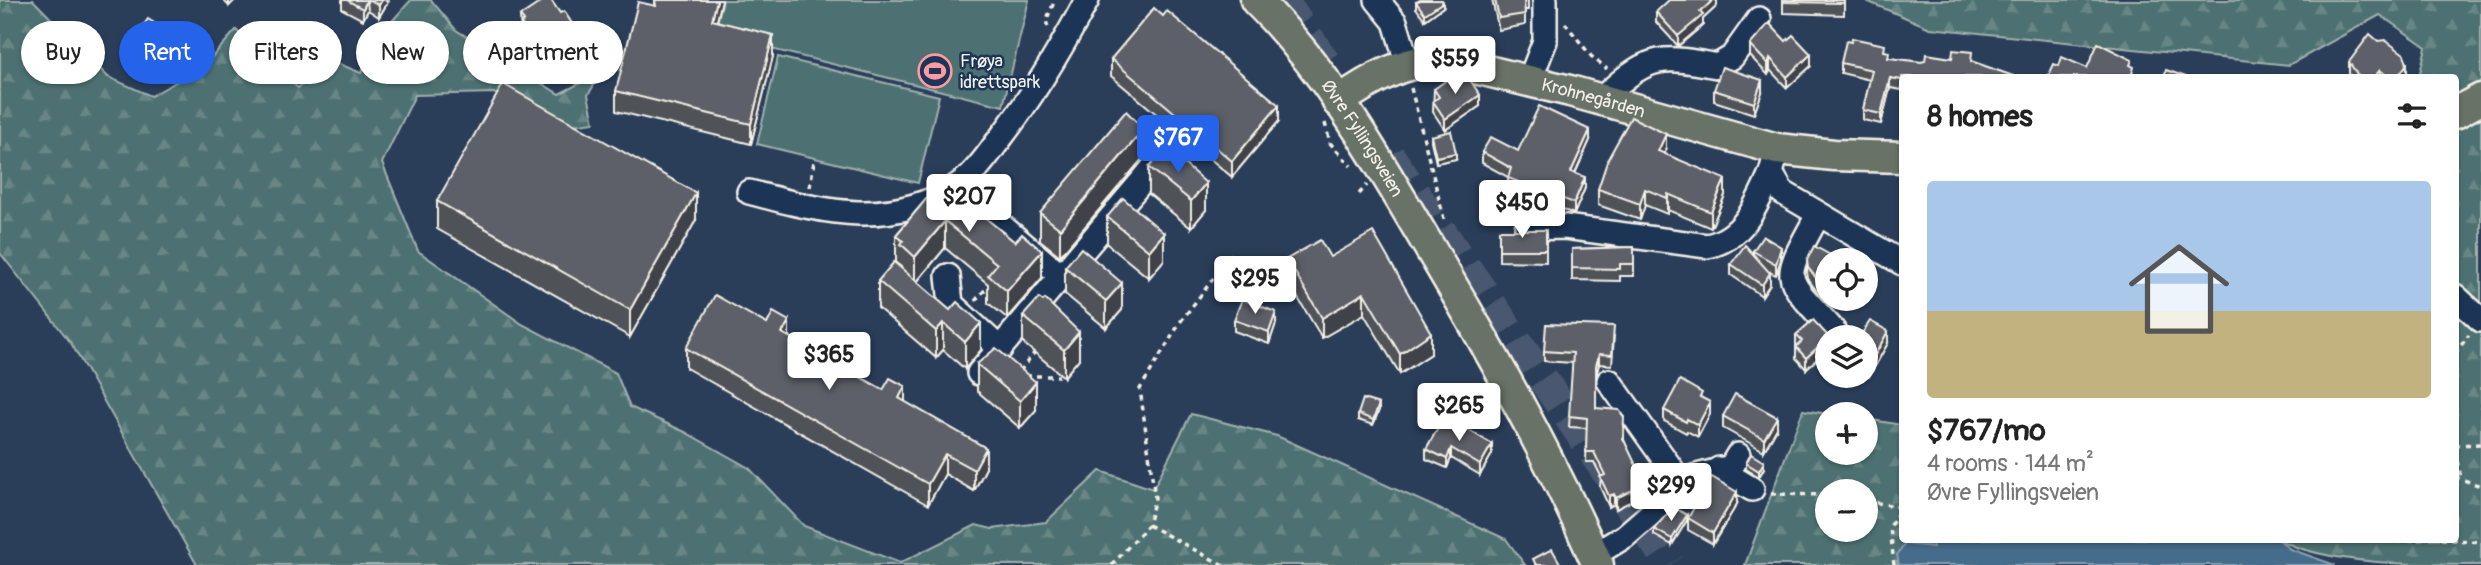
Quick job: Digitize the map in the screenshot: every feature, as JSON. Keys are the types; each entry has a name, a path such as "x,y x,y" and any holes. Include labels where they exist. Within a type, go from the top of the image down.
{"main road":[{"name":"Øvre Fyllingsveien","path":"1256,0 1296,46 1338,102 1391,182 1506,381 1596,560"},
{"name":"Krohnegården","path":"1338,102 1367,83 1408,65 1426,60 1442,60 1529,82 1774,161 1833,155 1899,157"},
{"path":"2459,111 2481,99"}],"street":[{"path":"749,192 828,210 859,213 917,206 964,181 1030,100 1087,0"},
{"path":"1377,0 1395,22 1408,65"},
{"path":"1529,82 1545,41 1546,8"},
{"name":"Krohnegården","path":"1613,84 1638,68 1660,59 1675,57 1717,66 1732,57 1759,19"},
{"path":"977,376 1159,161"},
{"path":"1774,161 1782,192 1899,261"},
{"path":"1527,228 1565,227 1659,237 1706,246 1722,243 1739,231 1774,161"},
{"path":"964,181 978,206 1061,276"},
{"path":"1818,215 1793,261 1790,275 1795,288 1828,325"},
{"path":"948,275 951,304 999,350"},
{"path":"2459,300 2481,320"},
{"path":"1609,381 1675,474 1678,490"},
{"name":"Øvre Fyllingsveien","path":"1596,560 1693,477 1731,467 1738,456"},
{"path":"1719,470 1752,489"}],"path":[{"path":"1546,8 1560,18 1613,84"},
{"path":"1408,65 1409,81 1447,233"},
{"path":"813,175 814,161"},
{"path":"1112,565 1148,525 1155,498 1140,389 1181,321 1232,254"},
{"path":"962,316 997,276"},
{"path":"999,350 1025,378 1059,376"},
{"path":"1020,371 1034,353"},
{"path":"2459,445 2481,444"},
{"path":"2459,469 2461,478 2481,486"},
{"path":"1752,489 1787,496 1815,495"},
{"path":"1878,503 1899,506"},
{"path":"1894,565 1890,527 1899,512"},
{"path":"1148,525 1223,565"},
{"path":"2459,540 2481,542"}],"green space":[{"path":"0,0 33,0 53,21 21,21 21,84 105,84 105,74 119,84 151,96 172,84 215,84 215,54 229,38 229,84 294,84 298,88 302,84 342,84 342,65 356,71 356,84 449,84 449,22 463,34 463,84 543,84 559,94 579,84 595,84 588,95 594,122 551,128 494,93 415,95 382,163 418,251 522,324 616,373 630,407 685,432 749,468 804,526 900,563 976,525 992,529 1046,522 1100,471 1153,489 1191,414 1277,436 1506,539 1525,565 197,565 71,343 0,253"},
{"path":"411,0 431,0 448,21 392,21"},
{"name":"Frøya idrettspark","path":"723,0 1029,0 1003,106 714,35"},
{"path":"1864,0 2481,0 2481,565 2403,564 2347,559 2287,543 2459,543 2459,74 2420,74 2426,47 2380,15 2289,65 1930,28"},
{"path":"778,57 939,96 918,183 757,144"},
{"path":"1803,410 1815,412 1815,465 1878,465 1878,421 1899,424 1899,543 1934,543 1934,547 1918,545 1897,561 1899,565 1745,565"}],"water":[{"path":"1933,543 2283,543 2290,549 2335,565 1899,565 1897,555 1905,544 1933,547"}],"building":[{"path":"347,0 367,0 363,9"},
{"path":"544,0 551,0 560,13 564,11 570,21 524,21 520,16"},
{"path":"655,0 717,0 712,20 773,35 751,124 616,91 618,84 623,84 623,63 638,2 656,6"},
{"path":"1495,0 1524,0 1525,14 1499,18"},
{"path":"1669,0 1713,0 1700,12 1703,15 1678,36 1656,12"},
{"path":"1844,0 1844,3 1783,2"},
{"path":"1416,2 1443,2 1425,14"},
{"path":"1154,8 1163,16 1167,11 1279,105 1232,161 1111,59"},
{"path":"1769,23 1786,41 1793,35 1811,54 1787,77 1770,58 1768,64 1750,45"},
{"path":"2370,34 2378,41 2385,40 2404,54 2407,64 2399,74 2385,74 2380,70 2377,74 2357,74 2349,62"},
{"path":"1852,38 1885,45 1884,51 1889,52 1888,58 1921,62 1925,61 1926,54 1952,58 1953,50 1972,52 1971,61 2008,74 1899,74 1899,80 1890,78 1881,114 1863,110 1872,70 1841,63 1846,41 1851,42"},
{"path":"2098,43 2132,60 2130,65 2134,67 2132,74 2049,74 2054,64 2059,66 2062,57 2087,68"},
{"path":"1722,67 1762,80 1754,103 1714,90"},
{"path":"1454,75 1460,83 1468,77 1480,95 1445,119 1433,101 1439,97 1434,89"},
{"path":"503,84 696,193 630,310 437,201"},
{"path":"1539,106 1590,130 1571,172 1585,177 1574,203 1508,178 1511,168 1482,152 1491,137 1518,151"},
{"path":"1126,111 1144,129 1060,229 1040,213"},
{"path":"1631,117 1666,134 1658,151 1725,179 1711,212 1668,194 1667,198 1645,189 1640,204 1598,189 1608,159"},
{"path":"1451,131 1456,153 1436,157 1431,136"},
{"path":"1166,148 1206,183 1191,201 1149,167"},
{"path":"943,183 1015,242 1022,234 1042,251 1007,291 988,275 997,264 945,221 915,257 901,244 903,241 896,235 938,185"},
{"path":"1123,198 1164,233 1149,251 1107,217"},
{"path":"1499,230 1546,230 1546,250 1499,250"},
{"path":"1373,232 1431,333 1400,354 1364,293 1322,318 1287,259 1320,240 1330,257"},
{"path":"1763,236 1781,247 1776,264 1753,251"},
{"path":"1745,245 1770,273 1762,285 1731,264"},
{"path":"1814,246 1818,248 1815,248 1815,276 1808,268 1807,260"},
{"path":"1634,247 1634,264 1620,264 1620,269 1572,268 1572,249"},
{"path":"1081,248 1122,283 1106,301 1065,267"},
{"path":"894,262 950,310 957,302 981,323 965,342 943,323 936,331 878,281"},
{"path":"715,295 767,324 773,312 789,321 782,333 883,390 890,378 905,386 899,398 986,448 974,470 945,454 928,484 686,348"},
{"path":"1039,298 1043,301 1045,299 1079,332 1064,350 1023,316"},
{"path":"1242,299 1276,312 1269,332 1234,320"},
{"path":"1813,320 1818,325 1815,325 1815,350 1806,358 1796,347 1802,341 1796,335"},
{"path":"1546,324 1614,326 1612,355 1599,354 1596,366 1596,408 1619,410 1624,417 1623,438 1645,484 1616,498 1614,494 1609,496 1600,477 1605,475 1594,452 1586,452 1587,418 1569,416 1573,353 1544,351"},
{"path":"1878,325 1888,331 1878,349"},
{"path":"996,348 1036,382 1020,401 977,364"},
{"path":"1680,380 1702,393 1700,397 1710,402 1698,425 1664,410"},
{"path":"1735,394 1777,417 1764,439 1723,416"},
{"path":"1363,399 1379,404 1373,420 1358,414"},
{"path":"1442,421 1455,429 1458,424 1492,444 1480,465 1451,448 1447,459 1426,449"},
{"path":"1751,454 1764,462 1759,471 1746,463"},
{"path":"1712,477 1737,492 1713,533 1688,518"},
{"path":"1673,507 1687,515 1672,539 1654,529"},
{"path":"1552,549 1561,565 1536,565 1533,559"}],"tunnel":[{"path":"1283,0 1326,63"},
{"path":"1390,156 1670,565"}],"place":[{"name":"Frøya idrettspark","path":"935,71"}]}
